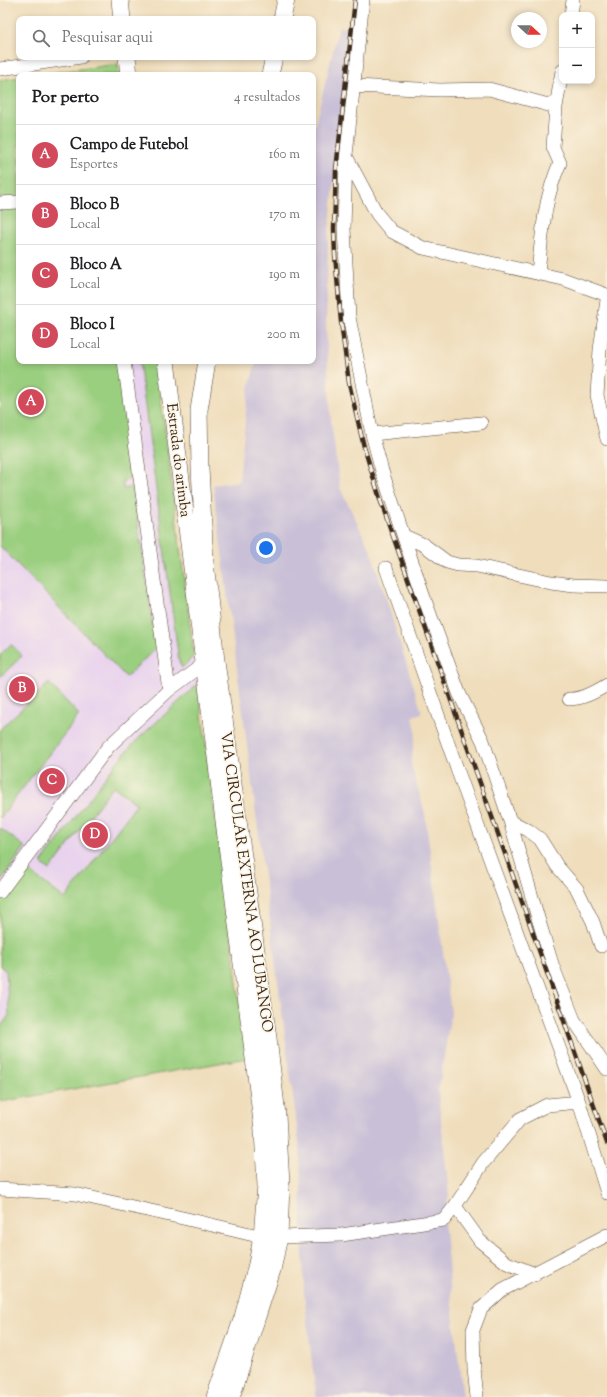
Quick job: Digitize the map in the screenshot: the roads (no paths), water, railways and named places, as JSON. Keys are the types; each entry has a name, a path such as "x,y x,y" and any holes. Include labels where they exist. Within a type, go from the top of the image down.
{"main road":[{"path":"120,0 122,16"},
{"path":"283,16 286,0"},
{"path":"127,60 129,72"},
{"path":"271,72 273,60"},
{"name":"Estrada do arimba","path":"166,364 192,559"},
{"name":"VIA CIRCULAR EXTERNA AO LUBANGO","path":"207,364 199,410 200,468 205,562 267,1030 277,1115 281,1184 279,1237 272,1270 231,1397"},
{"name":"VIA CIRCULAR EXTERNA AO LUBANGO","path":"192,559 264,1130 266,1186 262,1237 257,1264 243,1317 215,1397"}],"street":[{"path":"363,0 346,155 344,229 349,317 372,434 382,471 423,595 459,693 483,740 510,821 553,967 574,1020 607,1069"},
{"path":"571,12 573,0"},
{"path":"0,69 61,60"},
{"path":"538,273 543,220 552,179 560,163 553,147 556,107 560,84"},
{"path":"354,86 440,90 489,89 556,107"},
{"path":"346,155 377,214 391,231 423,248 563,279 607,295"},
{"path":"0,203 16,202"},
{"path":"607,300 600,350 597,395 607,439"},
{"path":"124,364 169,690"},
{"path":"372,434 481,423"},
{"path":"404,536 424,545 447,562 458,565 477,566 551,582 574,585 607,586"},
{"path":"386,568 469,802 579,1102 607,1193"},
{"path":"0,892 108,748 169,690 205,663"},
{"path":"569,700 592,694 607,685"},
{"path":"510,821 528,830 540,839 557,866 577,889 594,922 601,946"},
{"path":"279,1237 341,1235 444,1220 483,1163 520,1119 547,1105 579,1102"},
{"path":"0,1189 75,1194 262,1237"},
{"path":"455,1206 480,1241 507,1263 535,1274"},
{"path":"477,1397 474,1369 473,1330 481,1309 502,1290 607,1235"}],"railway":[{"path":"355,0 336,170 334,229 341,322 349,383 364,447 381,502 607,1143"}],"place":[{"name":"Campo de Futebol","path":"31,402"},
{"name":"Bloco B","path":"22,689"},
{"name":"Bloco A","path":"52,781"},
{"name":"Bloco I","path":"95,835"}]}
